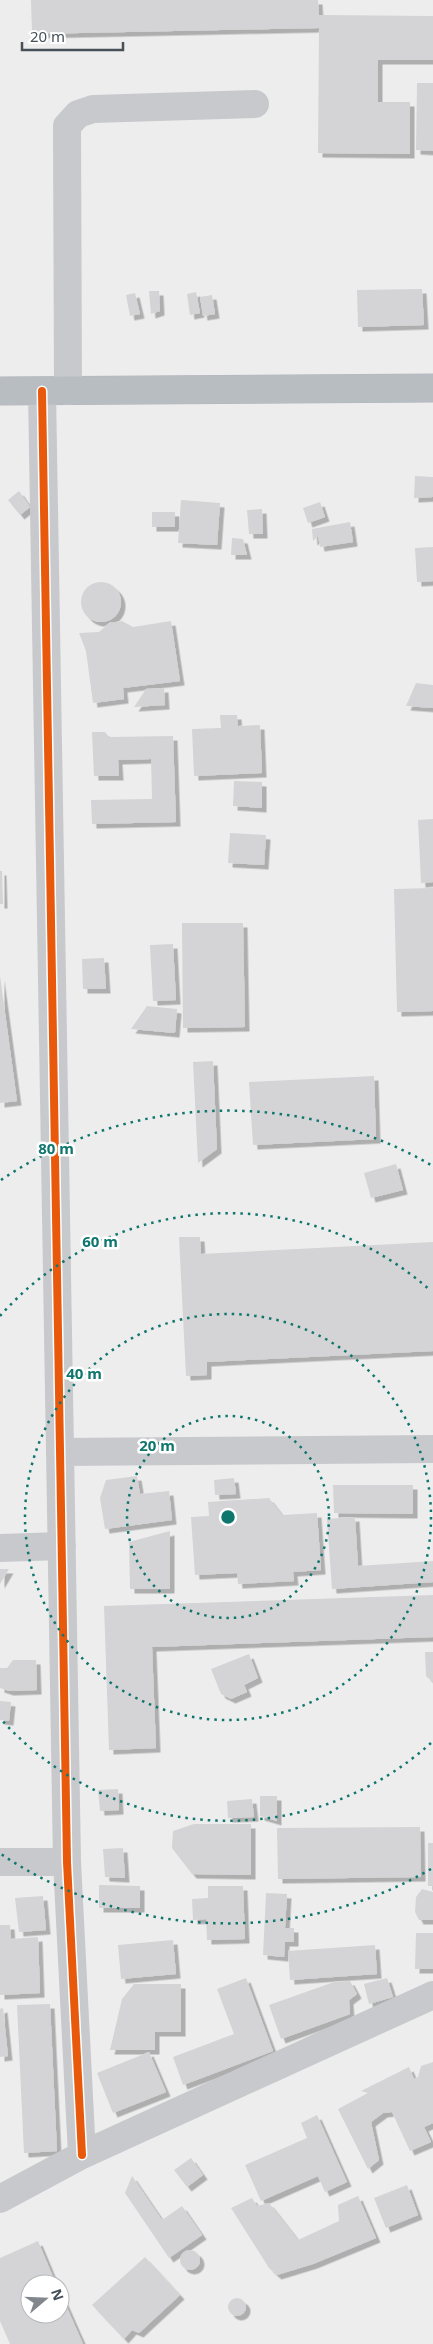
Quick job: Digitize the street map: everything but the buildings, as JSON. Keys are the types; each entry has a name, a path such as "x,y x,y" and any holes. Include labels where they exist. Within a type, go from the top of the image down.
{"highway":[{"path":"0,391 433,388"}],"street":[{"path":"82,2155 67,1862 60,1452 55,391 67,126 78,114 94,109 255,104"},
{"path":"60,1452 433,1449"},
{"path":"0,1548 62,1546"},
{"path":"0,1862 67,1862"},
{"path":"0,2199 82,2155 433,1995"}],"cycle path":[{"path":"42,391 67,1862 82,2155"}]}
